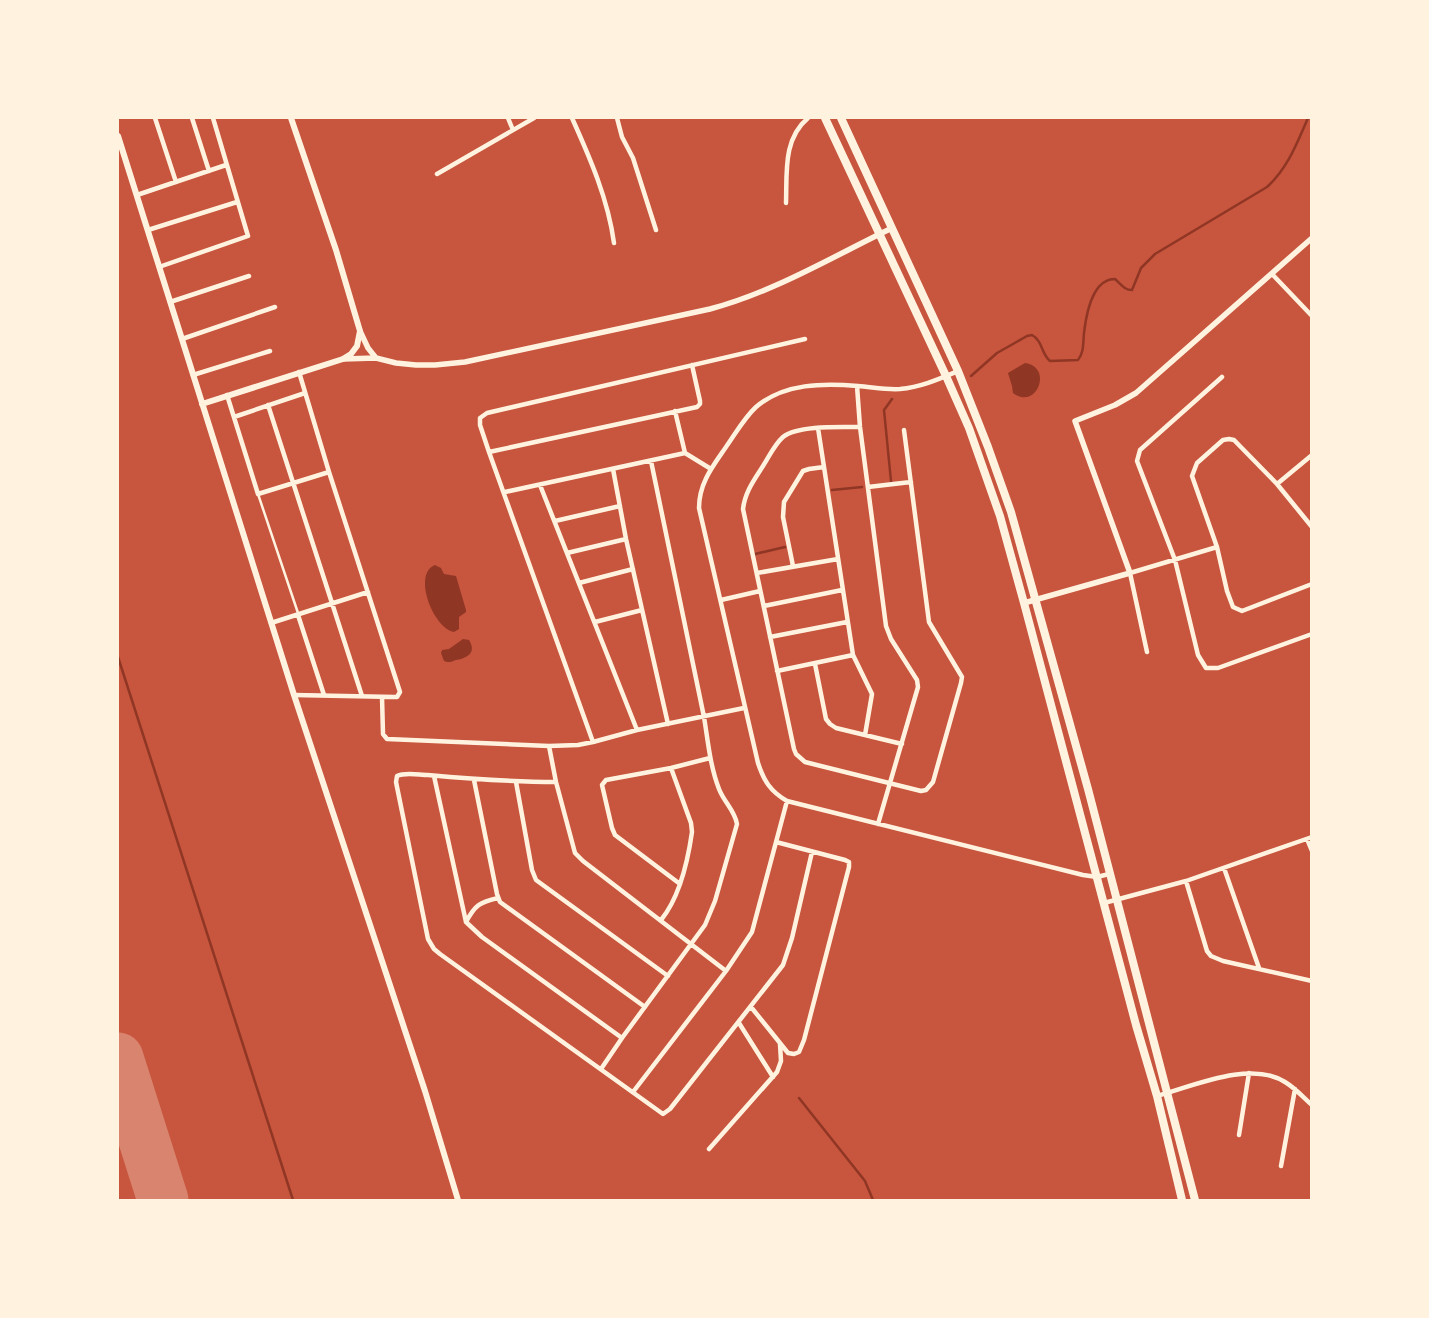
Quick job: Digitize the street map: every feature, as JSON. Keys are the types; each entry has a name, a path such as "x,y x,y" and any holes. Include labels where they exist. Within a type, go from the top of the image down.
{"highway":[{"path":"825,118 969,428 1000,516 1157,1096 1182,1200"},
{"path":"841,118 958,371 1011,512 1062,695 1196,1200"},
{"path":"1000,516 1011,512"},
{"path":"1049,698 1062,695"}],"main road":[{"path":"202,404 343,359 351,354 357,346 360,331 336,250 291,118"},
{"path":"118,136 294,695 419,1072 458,1200"}],"street":[{"path":"154,118 176,182"},
{"path":"192,118 209,171"},
{"path":"159,267 248,236 213,118"},
{"path":"508,118 513,130"},
{"path":"437,174 534,118"},
{"path":"572,118 591,161 609,214 614,243"},
{"path":"616,118 622,137 633,158 656,230"},
{"path":"786,203 787,156 790,140 808,118"},
{"path":"137,195 226,165"},
{"path":"148,230 238,202"},
{"path":"343,359 376,358 416,365 465,362 710,309 739,301 765,290 892,228"},
{"path":"1147,652 1130,573 1075,420 1115,405 1136,392 1310,242"},
{"path":"1272,274 1312,316"},
{"path":"170,302 249,276"},
{"path":"182,339 275,307"},
{"path":"360,331 368,348 376,358"},
{"path":"593,742 505,492 489,452 480,425 480,418 487,413 805,340"},
{"path":"193,375 270,351"},
{"path":"489,452 697,407 700,404 692,366"},
{"path":"958,371 927,384 907,388 806,386 778,394 755,408 711,469 699,496 700,508 758,763 764,780 776,795 787,801 1073,873 1097,877 1109,874"},
{"path":"294,695 395,697 399,695 400,690 329,472 299,372"},
{"path":"1222,377 1140,450 1137,461 1175,560 1198,655 1206,668 1218,668 1312,634"},
{"path":"857,386 860,427 886,626 891,639 917,680 918,688 878,824"},
{"path":"234,417 305,393"},
{"path":"226,396 258,494 329,472"},
{"path":"268,406 362,696"},
{"path":"675,411 685,453"},
{"path":"860,427 818,428 793,432 784,436 778,442 752,483 743,509 794,749 800,759 921,791 926,790 934,782 961,683 960,672 929,622 904,430"},
{"path":"818,428 853,655 872,694 865,735"},
{"path":"1312,527 1276,484 1237,443 1229,439 1223,440 1197,463 1192,476 1217,547 1230,602 1233,607 1238,610 1246,610 1312,584"},
{"path":"505,492 685,453 711,469"},
{"path":"1276,484 1312,454"},
{"path":"601,1069 708,920 736,830 735,816 720,790 710,758 704,717 651,460"},
{"path":"792,566 783,517 784,502 803,471 824,467"},
{"path":"613,469 626,539 668,724"},
{"path":"868,487 911,482"},
{"path":"540,485 637,730"},
{"path":"555,521 620,506"},
{"path":"567,553 626,539"},
{"path":"1024,603 1217,547"},
{"path":"757,573 838,559"},
{"path":"579,583 633,569"},
{"path":"764,606 842,590"},
{"path":"271,623 368,592"},
{"path":"721,600 760,592"},
{"path":"595,622 642,610"},
{"path":"298,615 324,695"},
{"path":"770,637 848,622"},
{"path":"777,671 853,655"},
{"path":"815,664 826,719 830,724 836,728 902,744"},
{"path":"382,697 383,734 387,739 549,746 593,742 637,730 744,708"},
{"path":"549,746 556,782 575,853 726,971"},
{"path":"680,884 615,835 602,787 606,780 671,768 710,758"},
{"path":"661,920 672,904 680,884 691,839 691,823 671,768"},
{"path":"556,782 474,780 401,774 398,776 396,782 425,931 430,944 448,960 664,1114 739,1023 783,965 792,938 812,852"},
{"path":"434,776 466,922 482,937 622,1038"},
{"path":"474,780 498,898 503,905 645,1007"},
{"path":"516,782 532,870 536,880 668,976"},
{"path":"633,1092 726,971 748,939 755,925 787,801"},
{"path":"1104,903 1186,881 1309,838 1312,851"},
{"path":"751,1007 788,1053 794,1054 799,1052 804,1040 850,867 849,862 776,842"},
{"path":"1224,868 1259,968"},
{"path":"1186,881 1206,952 1216,958 1312,981"},
{"path":"466,922 480,903 498,898"},
{"path":"739,1023 773,1077"},
{"path":"709,1149 777,1072 781,1061 780,1042"},
{"path":"1239,1135 1249,1073"},
{"path":"1157,1096 1218,1078 1249,1073 1276,1077 1295,1088 1312,1105"},
{"path":"1281,1166 1295,1088"}],"lane":[{"path":"258,494 298,615"}],"shaded area":[{"path":"1025,363 1034,366 1039,372 1040,379 1035,392 1029,396 1021,397 1013,393 1008,373"},
{"path":"435,565 441,568 444,574 456,576 466,610 459,617 459,629 454,632 446,628 439,621 428,600 425,579 428,570"},
{"path":"463,639 469,640 472,648 470,654 451,662 444,661 441,653 442,650 449,649"}],"waterway":[{"path":"971,376 997,353 1032,335 1036,338 1050,361 1078,360 1082,351 1089,308 1101,285 1115,279 1125,288 1132,290 1141,268 1155,254 1267,187 1281,172 1296,146 1308,118"},
{"path":"891,481 884,410 892,399"},
{"path":"832,490 862,487"},
{"path":"755,554 785,547"},
{"path":"118,657 293,1200"},
{"path":"799,1098 865,1181 873,1200"}],"runway":[{"path":"118,1058 163,1200"}]}
